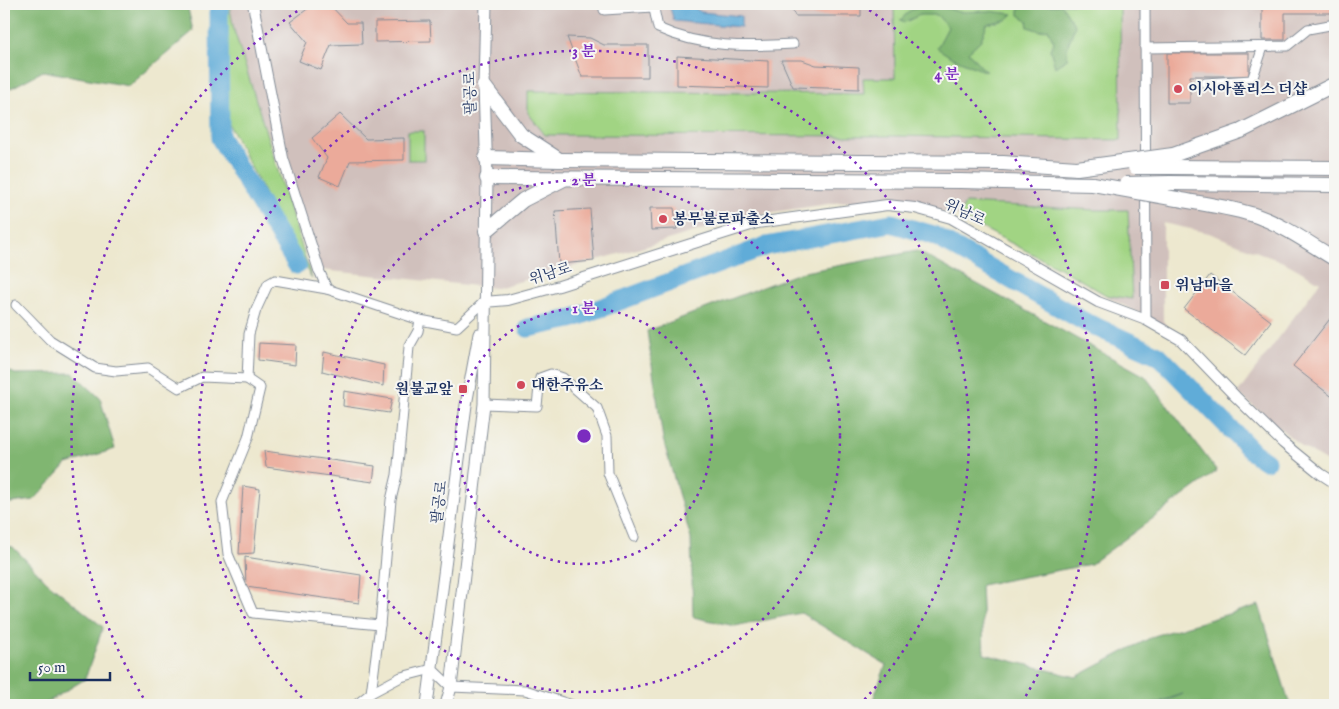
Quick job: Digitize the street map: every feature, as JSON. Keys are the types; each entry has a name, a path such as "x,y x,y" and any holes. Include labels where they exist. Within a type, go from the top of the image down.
{"highway":[{"path":"1171,161 1241,131 1335,84"},
{"path":"484,86 521,135 559,160"},
{"path":"486,158 1003,163 1077,168 1171,161 1335,168"},
{"path":"487,178 950,180 1093,184 1335,185"},
{"path":"486,231 523,200 564,178"},
{"path":"1093,184 1219,206 1257,216 1294,234 1335,259"},
{"path":"1267,221 1335,269"}],"main road":[{"name":"팔공로","path":"446,705 451,687 484,404 487,178 484,86 486,4"},
{"name":"팔공로","path":"427,705 466,405 484,302"}],"street":[{"path":"253,4 283,158 319,270 327,288"},
{"path":"1145,4 1146,320"},
{"path":"604,10 653,6 658,28 677,36 708,44 744,46 793,44"},
{"path":"1145,48 1263,48 1287,46 1308,28 1335,24"},
{"path":"1205,83 1252,80 1263,48"},
{"name":"위남로","path":"484,302 508,300 559,286 757,224 888,205 915,208 951,218 1098,302 1146,320 1181,340 1283,443 1335,483"},
{"path":"247,379 249,334 256,310 268,284 275,280 327,288 420,320 458,327 484,302"},
{"path":"16,305 50,340 96,368 116,371 148,368 179,388 202,377 247,379 260,388 248,438 222,502 228,554 253,614 380,625"},
{"path":"371,693 380,625 391,500 396,475 409,347 418,331 420,320"},
{"path":"484,404 537,406 540,378 551,374 563,378 570,384 597,408 607,436 608,473 634,537"},
{"path":"356,705 371,693 400,677 432,669 451,687 525,690 572,705"}],"shaded area":[{"path":"229,4 1335,4 1335,467 1301,446 1238,393 1320,282 1286,263 1209,233 1163,223 1163,321 1168,328 1115,301 1067,272 959,216 919,206 849,201 747,216 496,288 321,270 261,115 234,30"}],"green space":[{"path":"4,4 187,4 193,31 129,86 43,71 4,92"},
{"path":"211,4 229,4 234,30 312,279 272,208 226,119"},
{"path":"894,4 1120,4 1121,140 896,136 545,135 528,113 528,91 864,94 863,78 895,78"},
{"path":"926,4 936,4 958,12 988,11 1013,14 1006,20 987,24 981,40 968,52 986,72 951,57 937,48 948,27 937,15 920,15 905,22 900,20 911,10"},
{"path":"1062,5 1075,26 1067,47 1067,59 1055,67 1050,49 1054,42 1048,29 1040,31 1028,27 1027,20 1019,15 1019,6"},
{"path":"408,131 424,131 424,160 408,160"},
{"path":"965,203 1128,210 1132,299 1106,295 1067,272 959,216"},
{"path":"917,251 1145,376 1217,471 1091,564 981,585 984,654 1076,677 1154,636 1259,605 1290,705 1154,705 1183,694 1151,705 871,705 886,665 801,613 735,626 693,617 691,539 663,439 647,331 799,273"},
{"path":"4,368 15,374 73,373 100,398 115,449 67,464 34,500 4,504"},
{"path":"4,546 13,547 47,582 103,627 85,679 43,705 4,705"}],"water":[{"path":"669,4 688,4 701,12 741,16 741,27 674,21"}],"building":[{"path":"314,4 329,4 347,23 361,23 362,44 331,45 321,70 299,61 307,42 290,22"},
{"path":"790,4 861,4 861,16 795,16"},
{"name":"이시아폴리스 더샵","path":"1262,4 1335,4 1335,13 1285,13 1285,40 1262,40"},
{"path":"430,21 431,41 375,42 375,22"},
{"path":"567,37 590,38 604,45 648,45 648,77 582,77"},
{"name":"이시아폴리스 더샵","path":"1167,53 1249,53 1249,76 1190,76 1190,103 1167,103"},
{"path":"677,56 768,61 768,88 677,85"},
{"path":"781,60 802,60 816,65 859,67 859,89 793,87"},
{"path":"340,114 366,139 404,138 404,160 350,161 340,186 319,177 327,158 312,138"},
{"name":"봉무불로파출소","path":"650,208 674,208 677,229 651,230"},
{"path":"590,209 594,261 559,264 555,211"},
{"path":"1210,275 1271,321 1245,355 1184,309"},
{"path":"1333,315 1335,318 1335,399 1293,366"},
{"path":"259,343 296,345 295,365 258,360"},
{"path":"324,352 384,365 383,386 322,371"},
{"path":"344,391 392,399 389,413 343,406"},
{"path":"264,451 375,466 373,482 266,467"},
{"path":"243,486 260,489 254,553 239,554"},
{"path":"245,557 361,575 359,603 246,587"}],"waterway":[{"path":"219,4 220,138 297,265"},
{"path":"528,328 571,319 766,246 891,223 933,235 1085,322 1158,355 1254,453 1266,461"}],"place":[{"name":"이시아폴리스 더샵","path":"1178,89"},
{"name":"봉무불로파출소","path":"663,219"},
{"name":"위남마을","path":"1165,285"},
{"name":"대한주유소","path":"521,385"},
{"name":"원불교앞","path":"463,389"}]}
